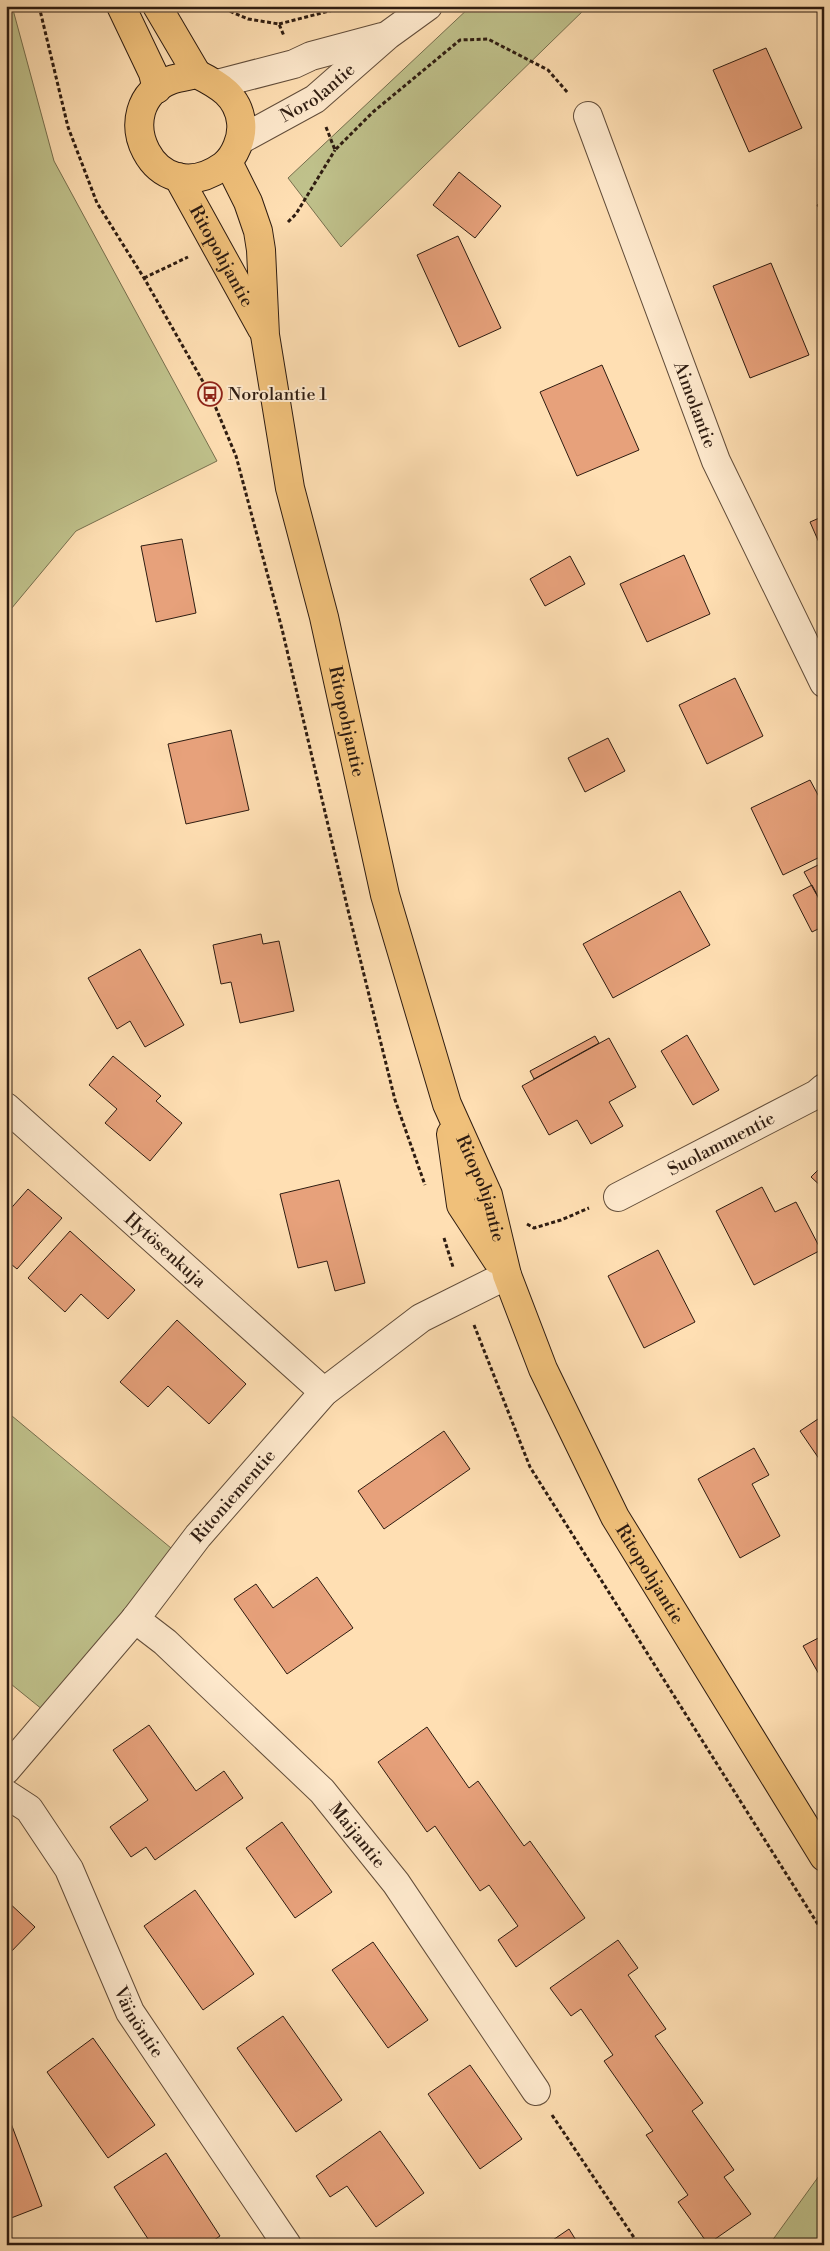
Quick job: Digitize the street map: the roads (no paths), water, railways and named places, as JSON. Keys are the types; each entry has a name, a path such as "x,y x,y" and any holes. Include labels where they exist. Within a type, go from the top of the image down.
{"main road":[{"path":"121,6 153,73 157,89"},
{"path":"157,6 207,79 229,94 238,108 241,123 234,151 210,175 194,179 178,177 164,171 151,161 143,147 139,132 143,108 146,101 157,89 170,80 207,79"},
{"name":"Ritopohjantie","path":"234,151 258,231 261,250 265,335 290,488 324,617 385,895 447,1104 488,1195 507,1275 543,1369 615,1517 824,1857"},
{"name":"Ritopohjantie","path":"178,177 265,335"}],"street":[{"name":"Norolantie","path":"234,151 315,99 388,35 428,6"},
{"name":"Norolantie","path":"207,79 294,64 310,56 388,35"},
{"name":"Aimolantie","path":"588,116 716,461 824,683"},
{"name":"Suolammentie","path":"618,1196 817,1094 824,1088"},
{"name":"Hytösenkuja","path":"6,1107 324,1392"},
{"name":"Ritoniementie","path":"6,1770 136,1619 198,1536 324,1392 420,1318 507,1275"},
{"name":"Maijantie","path":"136,1619 165,1642 322,1791 396,1883 536,2091"},
{"name":"Väinöntie","path":"6,1794 28,1809 69,1869 130,2012 287,2245"}],"place":[{"name":"Norolantie 1","path":"210,394"}]}
